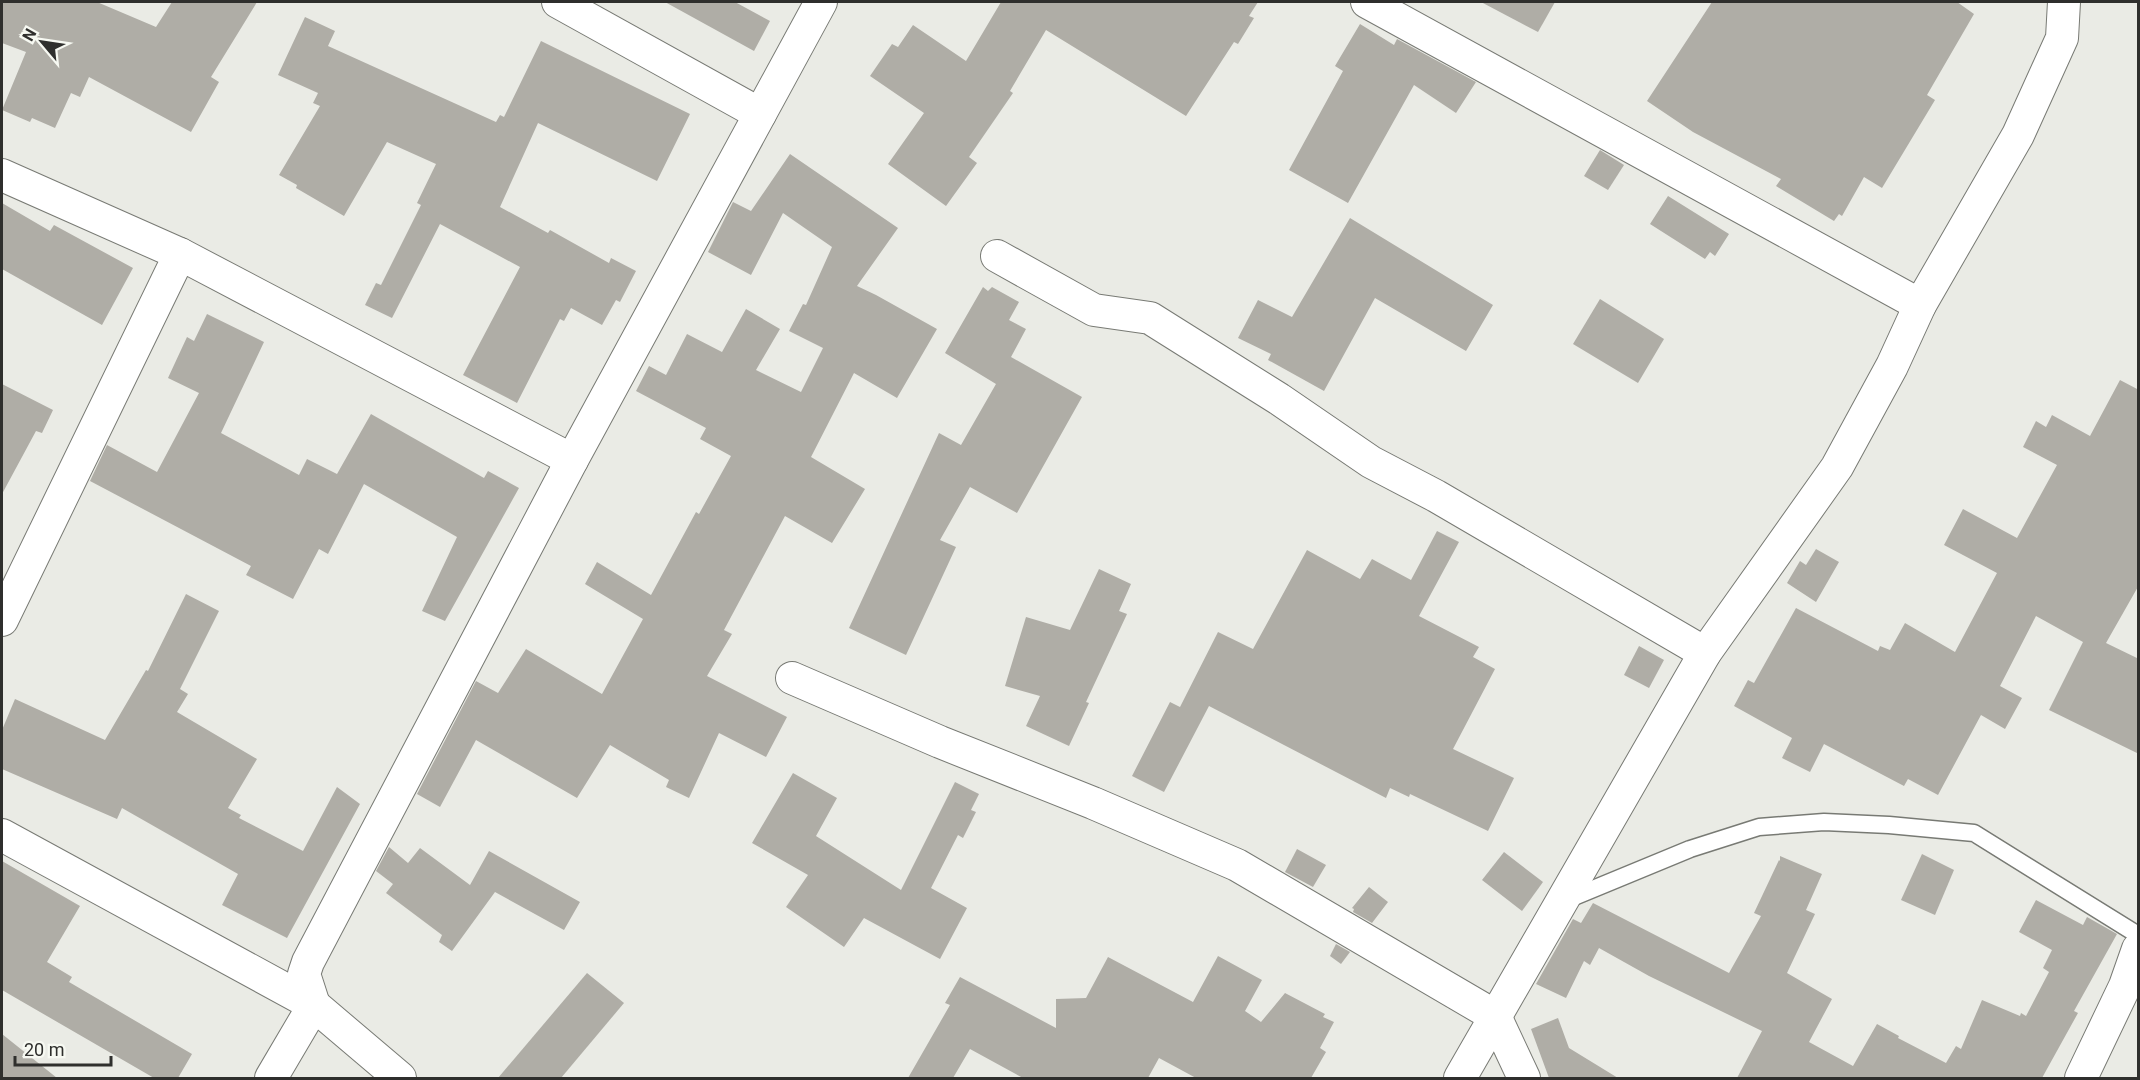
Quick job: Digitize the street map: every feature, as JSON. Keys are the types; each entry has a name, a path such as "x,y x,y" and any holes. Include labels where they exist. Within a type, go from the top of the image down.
{"street":[{"path":"558,2 760,114"},
{"path":"271,1078 314,1005 304,974 308,962 572,460 821,2"},
{"path":"1367,2 1920,305"},
{"path":"1460,1078 1705,653 1837,467 1892,366 1920,305 2018,135 2062,38 2064,2"},
{"path":"2,175 180,254 572,460"},
{"path":"2,620 180,254"},
{"path":"997,256 1094,310 1150,318 1279,399 1371,462 1436,496 1705,653"},
{"path":"792,678 1237,865 1495,1016 1524,1078"},
{"path":"2,835 314,1005 400,1078"},
{"path":"2081,1078 2132,989 2139,949"}],"lane":[{"path":"1563,901 1690,849 1759,827 1824,822 1889,825 1974,833 2139,934"}],"building":[{"path":"2,2 97,2 156,27 172,2 257,2 211,77 219,82 191,132 89,77 80,97 71,93 55,128 32,118 30,122 2,110 26,52 2,43"},
{"path":"665,2 735,2 770,21 754,51"},
{"path":"1001,2 1258,2 1249,16 1254,18 1238,44 1234,42 1186,116 1046,30 1010,91 1013,93 969,157 977,163 946,206 888,164 924,113 870,76 892,44 898,47 913,25 966,61"},
{"path":"1481,2 1555,2 1538,32"},
{"path":"1712,2 1957,2 1974,14 1927,95 1935,100 1882,188 1864,177 1842,216 1839,214 1834,221 1776,186 1781,179 1693,132 1647,101"},
{"path":"305,17 335,31 328,46 496,122 500,115 504,117 541,41 690,114 657,181 538,123 500,207 548,233 550,230 609,263 611,258 636,271 620,302 616,300 602,325 571,308 564,321 560,319 517,403 463,375 520,267 440,224 392,318 365,305 376,283 381,285 421,205 417,203 436,164 387,142 344,216 296,188 297,185 279,175 320,106 313,103 318,93 278,75"},
{"path":"1360,24 1394,45 1397,39 1476,82 1456,113 1414,85 1348,203 1289,170 1343,71 1335,66"},
{"path":"1600,150 1624,165 1608,190 1584,176"},
{"path":"790,154 898,228 857,286 937,329 897,398 854,373 811,457 865,489 832,543 785,516 724,630 732,634 707,676 787,717 766,757 719,733 689,798 666,787 669,780 610,745 577,798 476,740 440,807 417,794 476,681 498,693 526,649 602,694 643,619 585,584 597,562 651,595 696,512 699,514 731,456 700,439 706,428 636,391 649,366 666,375 687,334 722,352 746,309 780,329 756,370 801,392 823,348 789,331 803,304 806,305 832,247 783,213 751,275 708,252 733,202 751,211"},
{"path":"1668,196 1729,234 1715,256 1710,252 1705,259 1650,224"},
{"path":"2,203 50,231 54,225 133,268 102,325 2,269"},
{"path":"1350,218 1493,305 1466,351 1375,298 1324,391 1268,360 1271,354 1238,338 1258,300 1292,317"},
{"path":"983,287 988,291 992,287 1019,302 1009,320 1026,329 1011,357 1082,397 1017,513 970,487 940,540 956,547 906,655 849,628 939,433 961,445 996,384 945,353"},
{"path":"1600,299 1664,339 1638,383 1573,344"},
{"path":"207,314 264,342 221,433 299,475 307,459 337,474 371,414 484,478 488,471 519,488 445,621 422,611 457,537 364,484 328,554 319,549 293,599 246,575 251,566 90,481 107,445 157,472 199,393 168,378 187,337 194,341"},
{"path":"2120,380 2139,390 2139,585 2106,643 2139,659 2139,754 2049,710 2083,642 2036,616 2000,686 2022,698 2005,729 1981,715 1938,795 1908,779 1904,786 1824,744 1810,772 1782,758 1792,738 1734,706 1748,680 1754,683 1796,608 1878,651 1880,646 1890,650 1905,623 1955,652 1997,573 1944,545 1963,509 2017,538 2057,465 2023,447 2036,421 2046,427 2052,415 2090,436"},
{"path":"2,384 53,410 42,433 36,431 2,494"},
{"path":"1437,531 1459,542 1419,616 1479,647 1473,657 1495,669 1453,749 1514,778 1488,831 1410,794 1409,797 1390,788 1386,798 1209,706 1164,792 1132,776 1170,702 1180,707 1218,632 1253,649 1307,550 1360,579 1372,559 1411,580"},
{"path":"1816,549 1839,562 1816,602 1787,583 1800,561 1806,565"},
{"path":"1099,569 1131,584 1119,611 1127,614 1086,702 1089,703 1069,746 1026,726 1040,696 1005,686 1026,617 1070,630"},
{"path":"186,594 219,611 180,689 188,694 177,712 257,759 228,808 241,815 239,818 303,851 337,787 360,804 287,938 222,905 238,874 122,808 117,819 2,769 2,730 15,699 105,740 146,670 148,671"},
{"path":"1639,646 1664,660 1649,688 1624,675"},
{"path":"793,773 837,798 816,836 901,890 955,782 979,794 971,810 976,812 963,838 958,835 931,888 967,908 940,959 864,918 844,947 786,907 808,875 752,843"},
{"path":"389,847 408,863 420,848 470,885 489,851 580,902 564,930 495,892 452,951 439,942 442,935 386,893 393,884 376,871"},
{"path":"1297,849 1326,865 1313,887 1285,872"},
{"path":"1504,852 1543,882 1522,911 1482,880"},
{"path":"1922,854 1954,870 1935,915 1901,900"},
{"path":"1780,856 1822,874 1806,910 1815,914 1787,973 1832,999 1809,1042 1853,1066 1877,1024 1899,1036 1898,1038 1946,1063 1956,1046 1961,1049 1982,1000 2020,1016 2021,1013 2026,1016 2049,972 2043,968 2052,950 2019,932 2036,900 2083,925 2087,917 2117,934 2074,1011 2078,1013 2042,1078 1737,1078 1762,1031 1649,976 1599,948 1590,965 1584,961 1566,998 1536,984 1573,919 1581,923 1593,903 1729,973 1761,916 1754,913 1780,861"},
{"path":"2,861 80,906 47,962 72,977 69,982 192,1054 178,1078 154,1078 2,990"},
{"path":"1369,887 1388,902 1372,923 1353,912 1352,908"},
{"path":"1336,944 1350,952 1341,964 1330,956"},
{"path":"1218,956 1262,980 1245,1011 1261,1022 1285,993 1325,1014 1323,1017 1334,1022 1320,1048 1326,1052 1311,1078 1196,1078 1159,1058 1148,1078 1023,1078 970,1049 953,1078 908,1078 950,1005 945,1003 960,977 1056,1028 1056,999 1086,998 1108,957 1193,1002"},
{"path":"587,973 624,1003 561,1078 498,1078"},
{"path":"1558,1018 1569,1048 1618,1078 1549,1078 1531,1029"},
{"path":"2,1034 57,1078 2,1078"}]}
